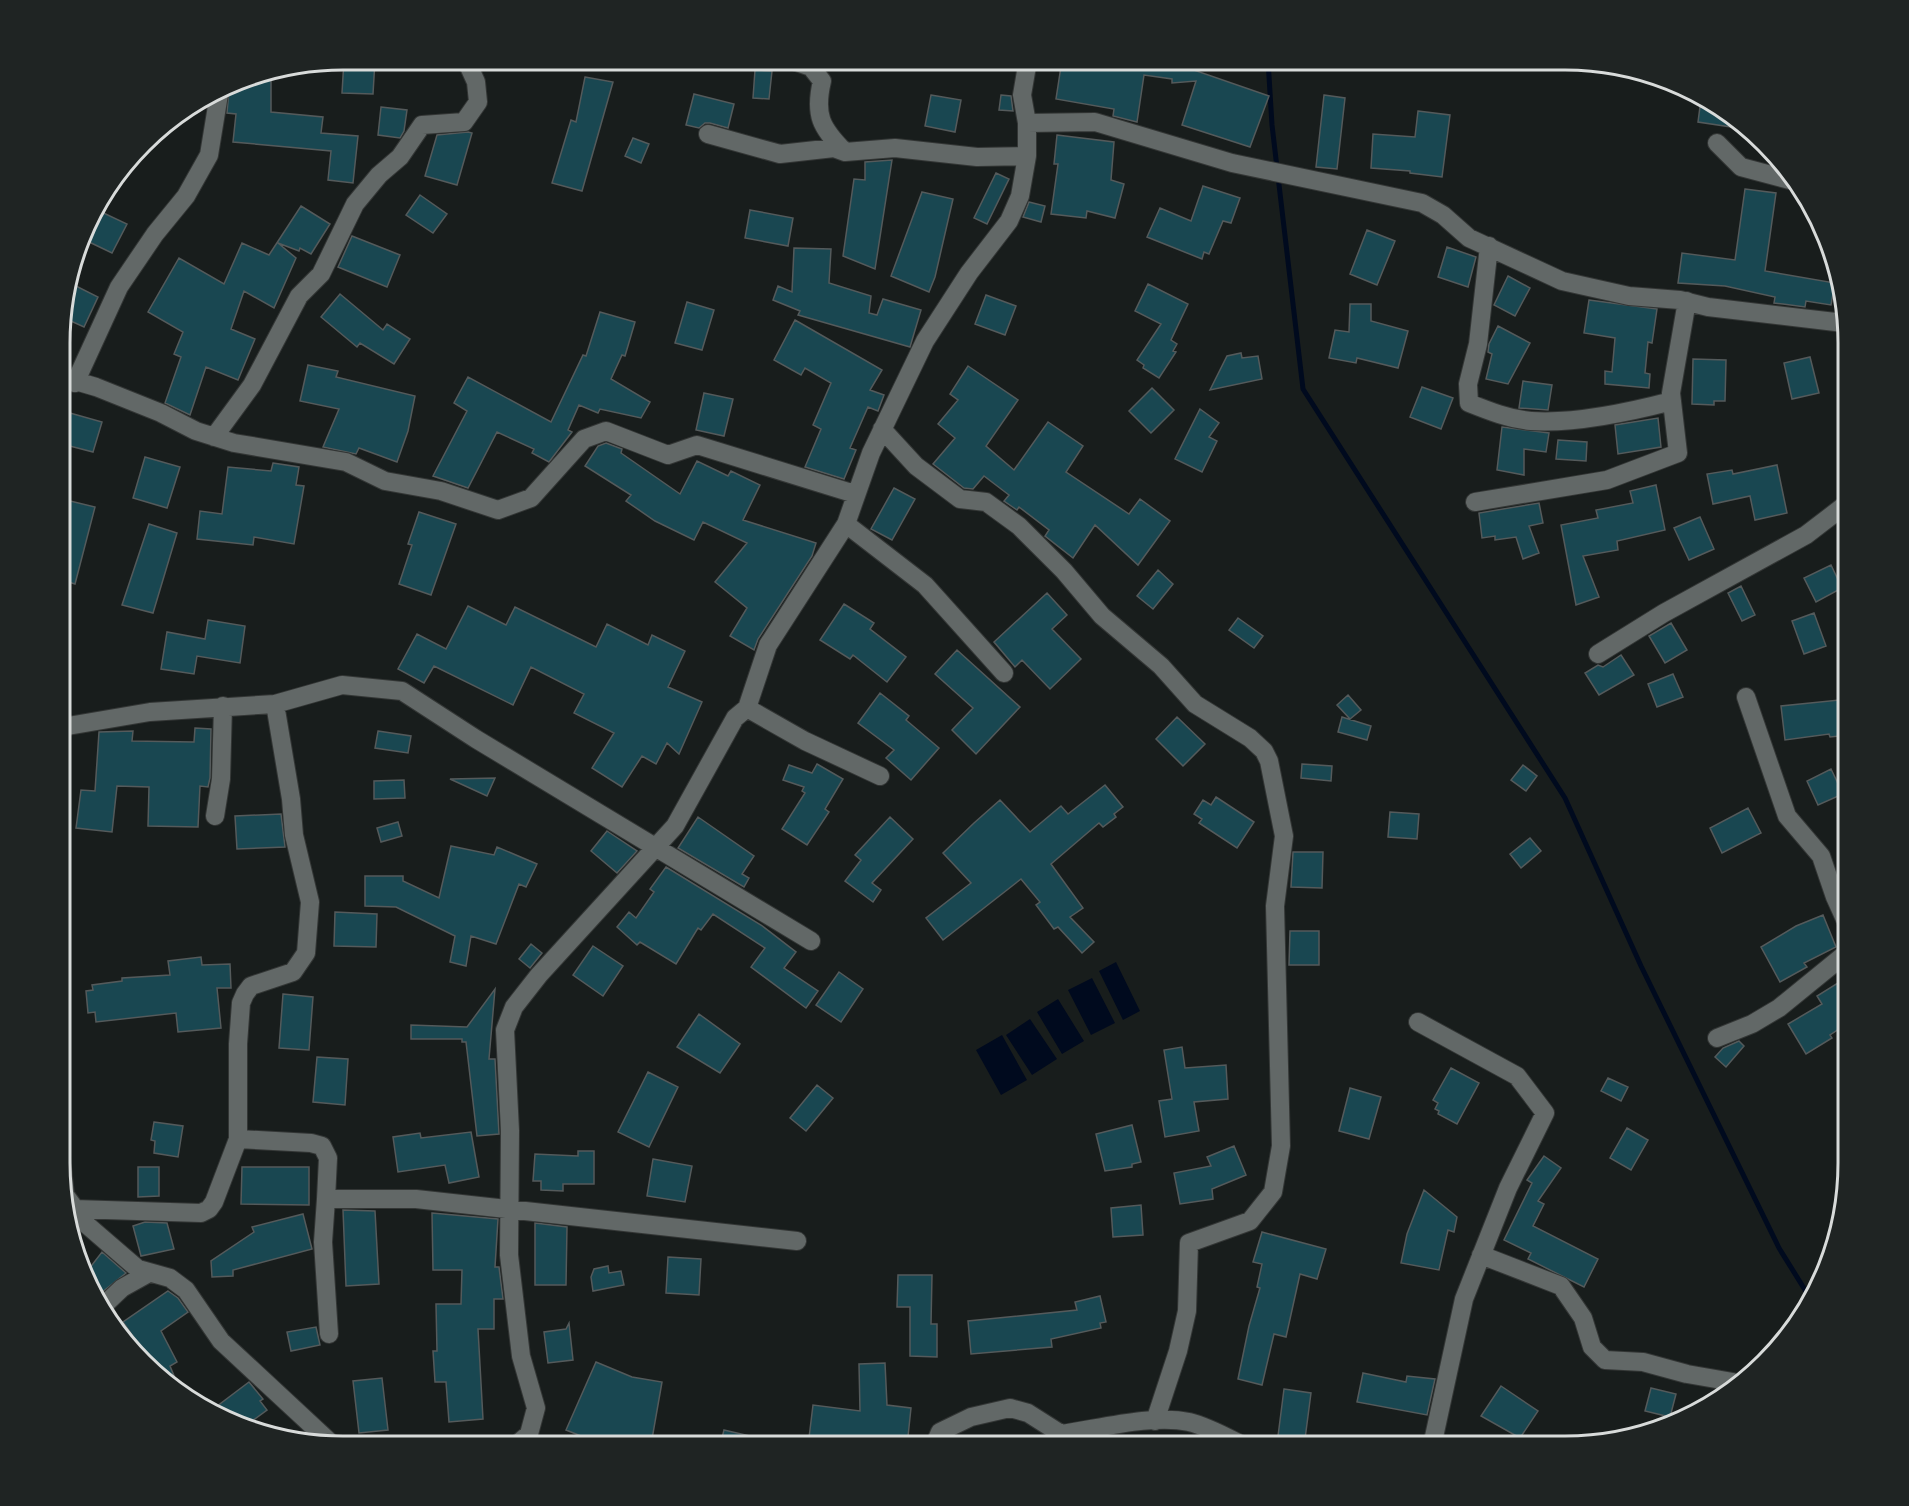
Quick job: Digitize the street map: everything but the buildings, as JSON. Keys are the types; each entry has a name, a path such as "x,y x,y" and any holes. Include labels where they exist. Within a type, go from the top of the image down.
{"street":[{"path":"214,437 252,385 299,296 321,274 355,204 380,175 400,157 422,125 464,122 478,102 476,82 471,70"},
{"path":"813,70 822,81 817,104 825,133 845,152"},
{"path":"527,1436 536,1408 521,1356 509,1255 505,1030 507,1020 514,1007 539,975 675,826 735,718 747,708 768,645 846,524 855,494 882,429 925,341 969,273 1009,221 1020,196 1027,156 1027,123 1022,95 1026,70"},
{"path":"70,378 119,287 155,234 186,196 209,155 218,102"},
{"path":"1027,123 1095,122 1232,163 1422,203 1443,215 1469,238 1562,281 1629,296 1687,301 1708,307 1838,322"},
{"path":"708,134 780,154 834,148 845,152 895,148 977,157 1027,156"},
{"path":"1717,143 1741,167 1783,178"},
{"path":"1489,246 1478,344 1468,384 1469,403 1498,414 1531,421 1620,414 1672,402"},
{"path":"1475,502 1607,480 1677,453 1672,402 1687,301"},
{"path":"70,380 96,387 214,437 234,443 346,462 385,481 441,491 498,510 531,498 584,439 606,431 668,455 697,445 855,494"},
{"path":"882,429 915,466 960,499 986,502 1019,526 1064,571 1102,616 1161,666 1195,704 1250,738 1264,751 1269,761 1284,836 1275,906 1281,1146 1273,1192 1250,1221 1189,1243 1187,1311 1178,1351 1155,1421"},
{"path":"1598,654 1674,608 1806,535 1838,510"},
{"path":"846,524 926,585 1004,673"},
{"path":"70,726 150,712 275,704 342,685 402,691 496,751 811,942"},
{"path":"1746,698 1787,816 1821,856 1838,905"},
{"path":"75,1209 201,1213 209,1209 214,1202 238,1139 238,1044 245,994 251,986 292,972 306,953 310,902 294,835 291,799 275,704"},
{"path":"215,816 221,779 223,706"},
{"path":"747,708 805,741 880,776"},
{"path":"1717,1038 1752,1024 1779,1008 1838,960"},
{"path":"1419,1022 1517,1076 1545,1113 1508,1188 1464,1299 1434,1436"},
{"path":"238,1139 311,1143 322,1146 328,1158 323,1242 329,1334"},
{"path":"326,1199 416,1199 797,1241"},
{"path":"75,1210 117,1252 138,1269 170,1278 186,1290 221,1341 322,1435"},
{"path":"1481,1255 1562,1286 1582,1318 1592,1347 1605,1360 1643,1362 1687,1374 1729,1381"},
{"path":"109,1301 122,1288 149,1273"},
{"path":"938,1436 940,1432 971,1417 1010,1408 1028,1413 1061,1434 1155,1421 1198,1425 1222,1436"}],"water":[{"path":"1116,962 1140,1011 1123,1020 1099,971"},
{"path":"1092,978 1115,1023 1091,1035 1068,990"},
{"path":"1058,999 1084,1041 1062,1054 1037,1012"},
{"path":"1030,1019 1057,1059 1032,1075 1006,1035"},
{"path":"1002,1035 1027,1080 1001,1095 976,1050"}],"waterway":[{"path":"1269,70 1272,125 1303,389 1565,798 1641,966 1779,1248 1806,1291"}]}
